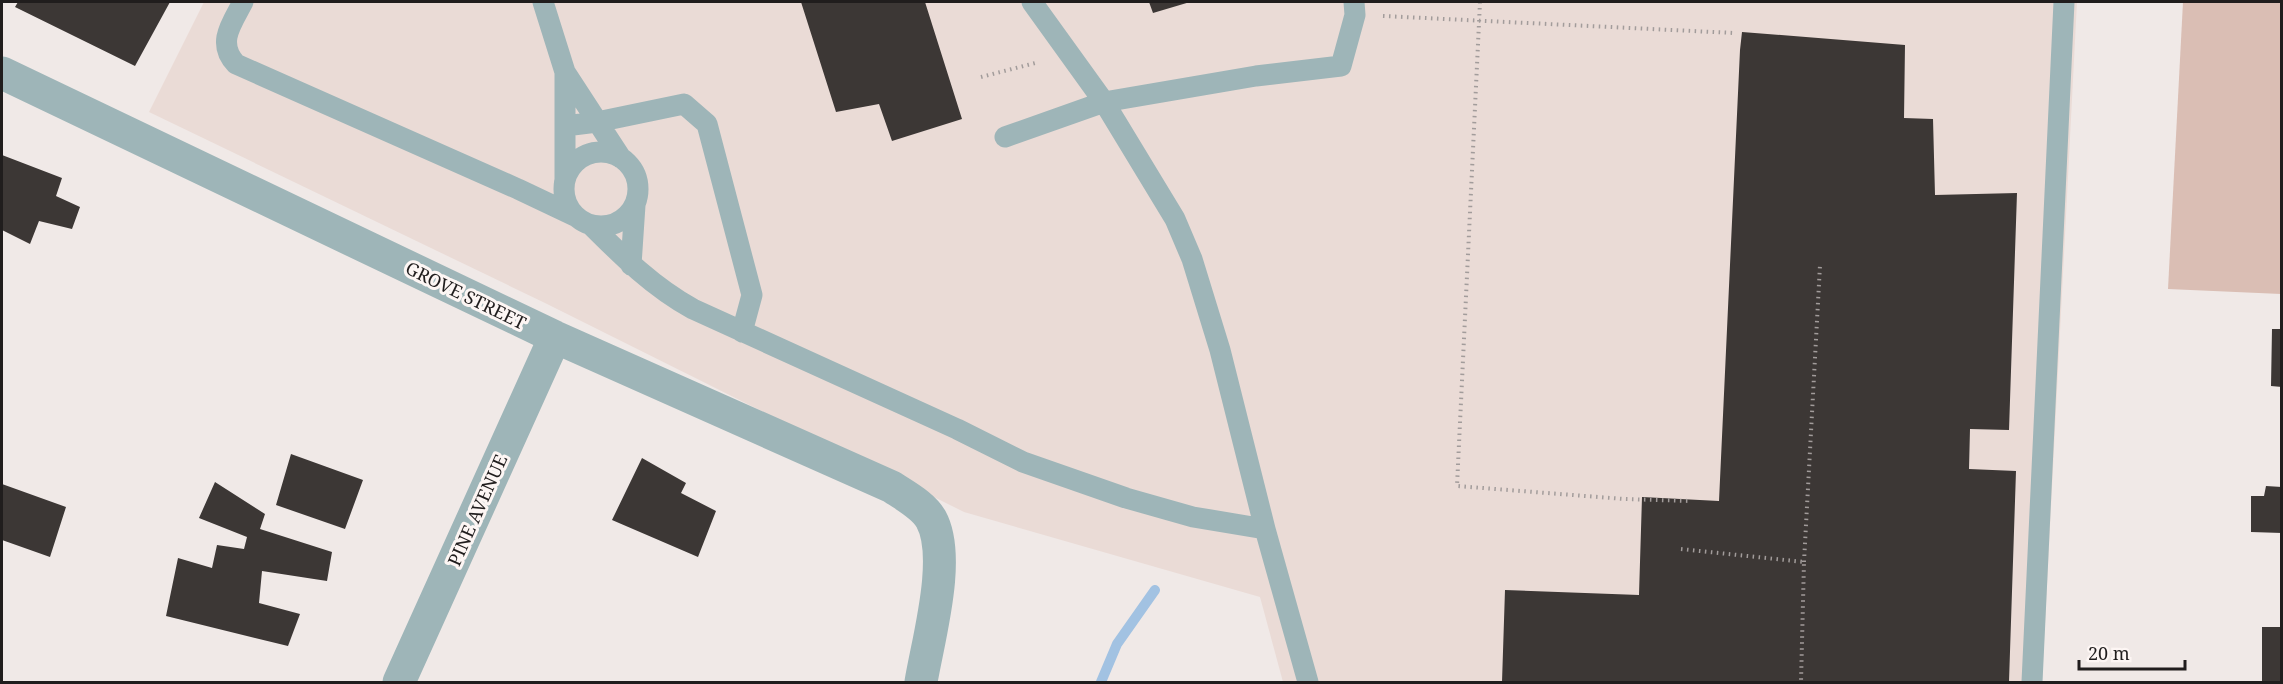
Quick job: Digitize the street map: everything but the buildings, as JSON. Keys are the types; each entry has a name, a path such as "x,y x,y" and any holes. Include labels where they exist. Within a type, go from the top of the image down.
{"street":[{"name":"GROVE STREET","path":"2,73 555,337 892,487 930,517 938,535 940,555 937,589 921,682"},
{"name":"PINE AVENUE","path":"399,682 555,337"}],"lane":[{"path":"243,2 229,31 225,47 229,56 237,64 497,179 584,221 604,226 617,223 628,216 635,205"},
{"path":"543,2 565,72 621,158 631,167 637,178 638,192 631,265"},
{"path":"1036,2 1104,102 1175,219 1192,259 1220,350 1265,529 1308,682"},
{"path":"2032,682 2064,2"},
{"path":"1005,137 1104,102 1256,76 1341,66 1354,8"},
{"path":"565,72 565,197 570,208 666,294 742,332 957,429 1023,462 1126,498 1193,517 1265,529"},
{"path":"565,126 597,122 684,104 707,124 752,295 742,332"},
{"path":"565,184 568,173 575,163 585,156 609,153 621,158"}],"path":[{"path":"1480,2 1457,486 1624,499 1690,501"},
{"path":"1354,8 1479,21 1734,33"},
{"path":"981,77 1045,60"},
{"path":"1801,682 1804,562 1820,265"},
{"path":"1681,549 1804,562"}],"shaded area":[{"path":"204,2 2077,2 2042,682 1283,682 1260,597 964,512 545,303 149,112"},
{"path":"2183,2 2281,2 2281,294 2168,289"}],"waterway":[{"path":"1101,682 1117,644 1155,590"}]}
